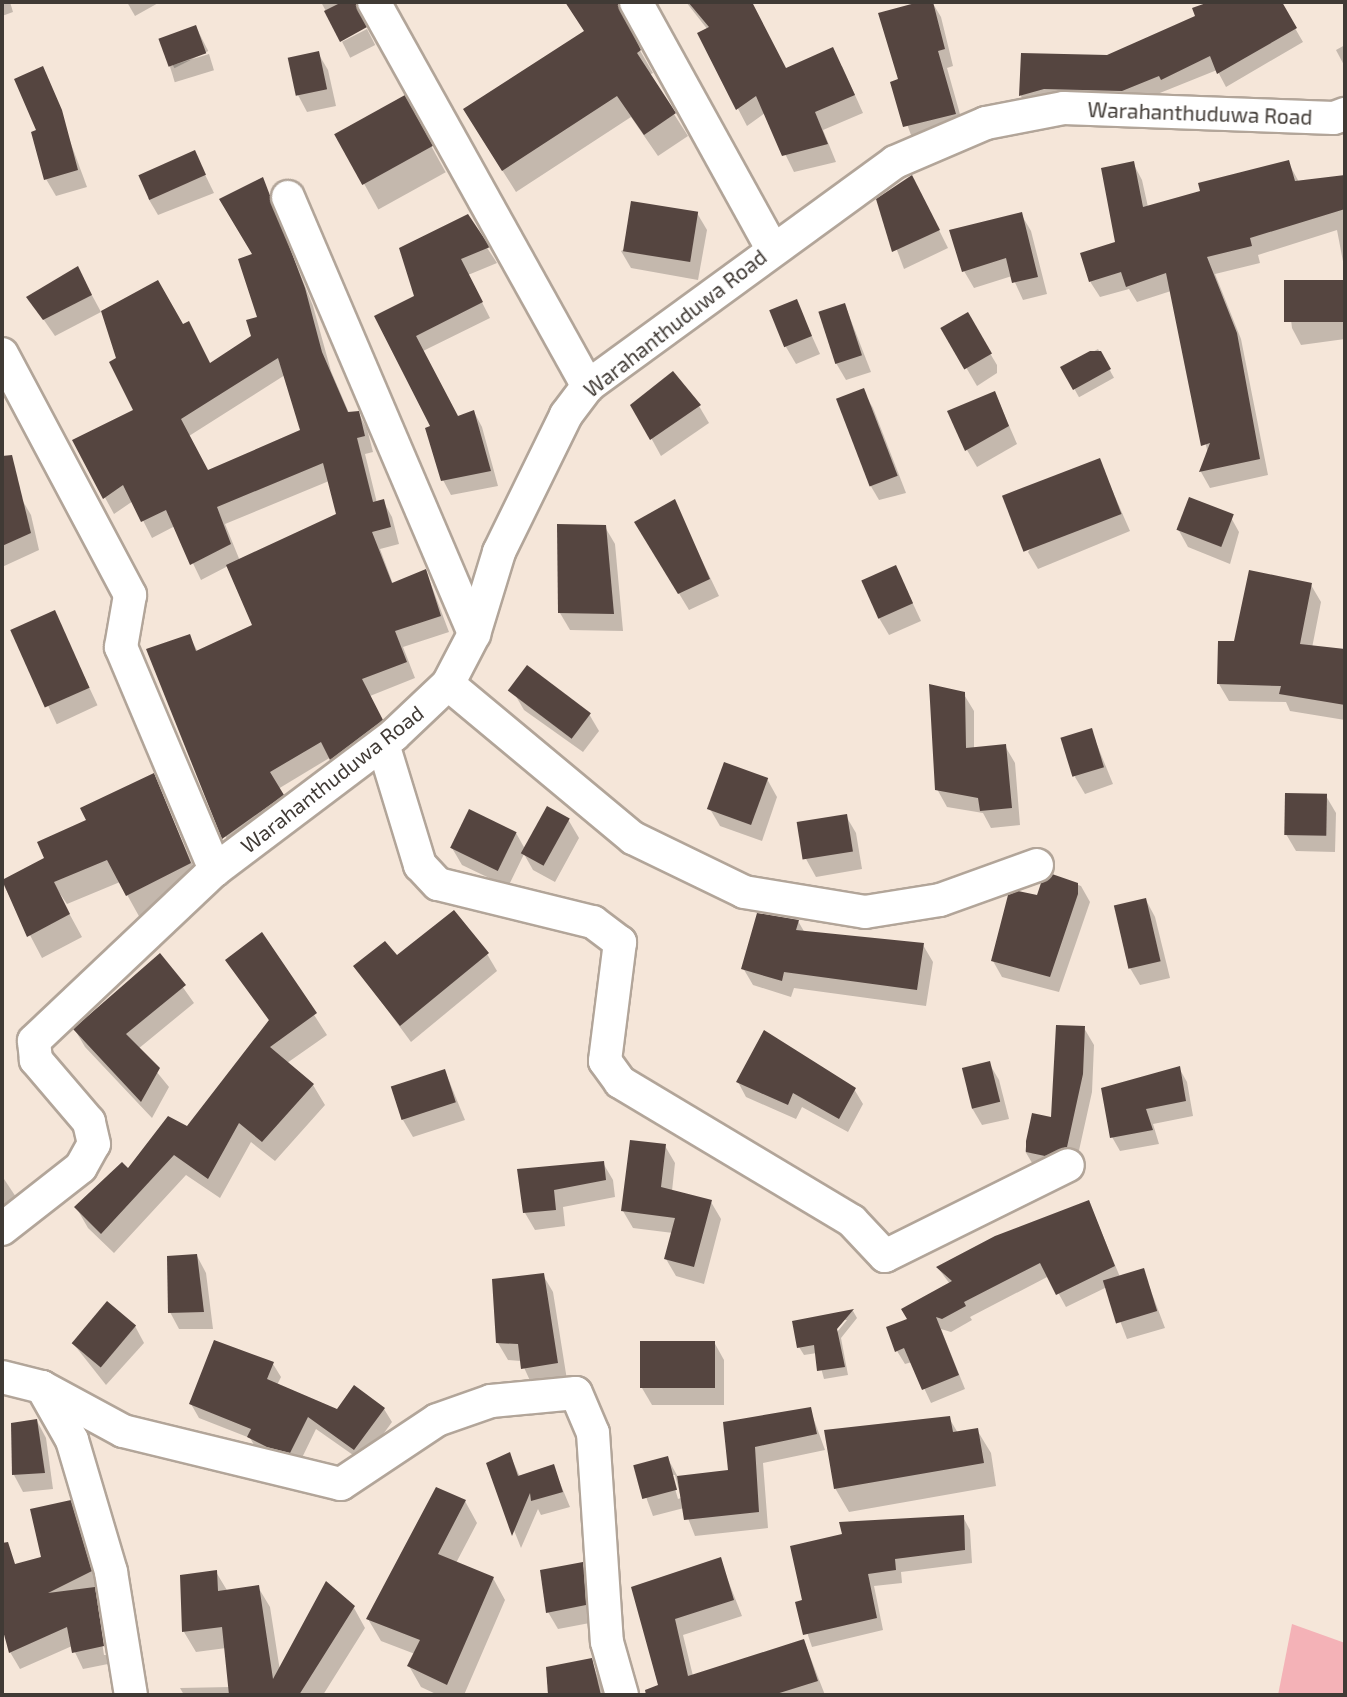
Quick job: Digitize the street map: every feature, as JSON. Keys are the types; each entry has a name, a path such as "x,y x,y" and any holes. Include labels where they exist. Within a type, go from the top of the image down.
{"street":[{"path":"374,2 588,386"},
{"path":"636,2 772,248"},
{"name":"Warahanthuduwa Road","path":"2,1229 81,1167 94,1144 89,1122 36,1060 34,1041 215,870 383,744 449,684 474,634 499,552 566,415 588,386 772,248 895,162 986,123 1064,108 1334,118 1345,114"},
{"path":"288,197 474,634"},
{"path":"2,354 130,595 121,647 215,870"},
{"path":"449,684 633,838 744,892 865,912 940,901 1037,865"},
{"path":"383,744 419,865 438,884 593,922 620,942 605,1061 620,1082 852,1221 885,1256 1068,1165"},
{"path":"2,1377 42,1387 123,1432 341,1484 437,1420 491,1401 576,1393 593,1433 607,1642 622,1695"},
{"path":"42,1387 72,1440 111,1572 131,1695"}],"shaded area":[{"path":"1292,1624 1345,1643 1345,1695 1278,1695"}],"building":[{"path":"342,2 356,2 367,27 340,42 324,11"},
{"path":"565,2 618,2 641,50 637,53 676,113 644,135 617,96 502,171 463,109 584,31"},
{"path":"688,2 752,2 786,68 833,47 855,95 815,112 828,144 782,156 756,96 736,110 697,33 709,27"},
{"path":"919,2 933,2 945,49 938,51 956,114 903,127 890,82 898,79 878,13"},
{"path":"1209,2 1282,2 1297,28 1217,74 1210,56 1161,80 1159,76 1122,91 1044,89 1019,96 1021,53 1107,55 1195,16 1192,8"},
{"path":"196,25 206,53 169,67 158,39"},
{"path":"319,51 327,89 296,96 288,58"},
{"path":"43,66 62,110 78,170 44,180 31,132 36,130 14,79"},
{"path":"405,95 433,146 362,185 334,134"},
{"path":"195,150 206,175 149,200 138,175"},
{"path":"1289,160 1295,181 1345,175 1345,209 1250,238 1252,246 1207,257 1237,333 1260,459 1199,472 1210,443 1201,446 1166,273 1126,287 1121,272 1089,282 1080,253 1115,242 1101,168 1134,161 1143,207 1200,191 1198,183"},
{"path":"912,175 940,230 892,252 876,199"},
{"path":"263,177 305,288 322,352 348,412 359,411 365,436 357,438 373,502 384,499 391,527 372,532 392,583 426,569 441,616 395,631 407,662 362,679 383,720 330,760 321,742 270,772 284,795 222,839 146,649 190,634 196,651 252,625 226,565 336,514 323,463 217,507 231,544 190,565 166,510 141,522 123,485 103,499 72,440 133,410 109,362 116,358 101,311 158,280 183,324 189,321 210,363 251,336 246,320 257,317 238,259 252,254 219,199","holes":["278,358 300,430 208,470 181,419"]},
{"path":"631,201 698,212 690,262 623,251"},
{"path":"1022,212 1038,277 1012,283 1006,258 962,272 949,230"},
{"path":"468,214 490,247 461,259 483,302 416,336 458,416 474,410 491,471 441,481 425,428 430,426 374,316 414,296 399,248"},
{"path":"78,266 92,295 43,320 26,297"},
{"path":"1284,280 1345,280 1345,322 1284,322"},
{"path":"797,299 812,336 784,347 769,310"},
{"path":"845,303 862,355 835,364 818,312"},
{"path":"968,312 992,354 964,370 940,328"},
{"path":"1090,351 1101,351 1111,369 1073,390 1060,367"},
{"path":"673,371 701,405 650,440 630,405"},
{"path":"864,388 898,476 870,487 836,399"},
{"path":"995,391 1009,426 965,451 947,411"},
{"path":"12,455 31,533 2,546 2,456"},
{"path":"1100,458 1122,514 1023,552 1002,496"},
{"path":"1189,497 1234,514 1221,547 1176,530"},
{"path":"675,499 710,579 678,594 634,522"},
{"path":"557,524 606,525 614,614 558,613"},
{"path":"896,565 913,603 878,619 861,580"},
{"path":"1249,570 1312,583 1300,644 1345,649 1345,705 1279,694 1281,686 1217,684 1218,641 1234,641"},
{"path":"55,610 90,688 45,708 10,630"},
{"path":"527,665 591,713 572,739 508,691"},
{"path":"929,684 965,692 966,748 1006,744 1012,808 980,811 978,798 935,790"},
{"path":"1092,728 1104,767 1072,777 1060,738"},
{"path":"724,762 768,778 751,825 707,809"},
{"path":"154,773 191,863 126,896 107,860 54,882 70,914 27,937 2,880 44,858 37,842 86,820 80,808"},
{"path":"1285,793 1327,794 1326,836 1284,835"},
{"path":"547,806 570,819 544,866 521,853"},
{"path":"469,809 517,832 498,871 450,848"},
{"path":"847,814 853,852 803,860 797,822"},
{"path":"1052,874 1078,883 1078,894 1050,977 991,961 1008,895 1018,891 1037,895 1041,883"},
{"path":"1146,898 1161,961 1128,969 1114,905"},
{"path":"454,910 489,953 400,1026 353,966 385,941 397,955"},
{"path":"757,913 799,920 796,930 924,943 917,990 784,972 782,981 741,969"},
{"path":"262,932 317,1013 270,1047 314,1084 262,1142 239,1123 208,1179 174,1155 101,1234 74,1207 122,1162 128,1168 168,1116 187,1126 269,1020 225,960"},
{"path":"160,953 186,985 126,1034 160,1068 141,1102 73,1029"},
{"path":"1056,1025 1085,1026 1083,1074 1067,1147 1045,1156 1026,1152 1026,1141 1032,1113 1051,1117"},
{"path":"764,1030 856,1088 839,1119 793,1093 788,1105 736,1082"},
{"path":"990,1061 1000,1102 972,1109 962,1068"},
{"path":"1180,1066 1186,1101 1146,1109 1153,1130 1110,1138 1101,1088"},
{"path":"445,1069 456,1102 402,1120 391,1087"},
{"path":"630,1140 666,1144 661,1187 712,1200 694,1267 664,1259 675,1218 621,1211"},
{"path":"604,1161 606,1180 554,1190 556,1210 523,1213 517,1169"},
{"path":"1089,1200 1115,1266 1056,1295 1040,1263 964,1302 966,1306 942,1319 936,1317 959,1375 922,1390 904,1348 895,1352 886,1327 907,1319 901,1309 952,1281 936,1267 995,1236"},
{"path":"197,1254 204,1312 168,1313 167,1256"},
{"path":"1144,1268 1157,1311 1116,1324 1103,1281"},
{"path":"544,1273 558,1363 521,1369 518,1344 496,1343 492,1279"},
{"path":"107,1301 136,1325 101,1368 72,1343"},
{"path":"854,1309 837,1329 845,1367 817,1371 814,1345 797,1348 792,1321"},
{"path":"214,1340 274,1362 267,1379 337,1409 354,1385 385,1408 354,1450 308,1417 290,1453 267,1447 247,1437 251,1429 189,1404"},
{"path":"640,1341 715,1341 715,1388 640,1388"},
{"path":"811,1407 817,1434 755,1447 759,1512 684,1520 677,1476 728,1470 723,1422"},
{"path":"950,1416 953,1432 978,1428 984,1463 834,1489 824,1430"},
{"path":"37,1419 45,1473 12,1475 11,1423"},
{"path":"510,1452 518,1476 554,1464 563,1492 531,1501 530,1493 512,1536 486,1463"},
{"path":"668,1456 677,1490 642,1499 633,1465"},
{"path":"436,1487 466,1500 438,1554 494,1577 447,1685 407,1666 420,1640 366,1619"},
{"path":"71,1500 92,1571 48,1593 95,1587 104,1646 72,1653 67,1627 9,1653 2,1627 2,1543 8,1542 15,1564 41,1557 30,1509"},
{"path":"964,1515 965,1550 895,1559 896,1570 868,1574 877,1618 803,1635 795,1602 802,1600 790,1546 842,1534 839,1522"},
{"path":"721,1557 734,1600 675,1619 688,1676 804,1639 818,1681 773,1695 646,1695 645,1690 658,1685 631,1587"},
{"path":"583,1562 586,1605 546,1613 540,1570"},
{"path":"217,1570 218,1591 259,1585 273,1679 326,1581 355,1606 299,1695 229,1695 222,1627 182,1632 180,1575"},
{"path":"592,1658 601,1695 548,1695 546,1667"}]}
